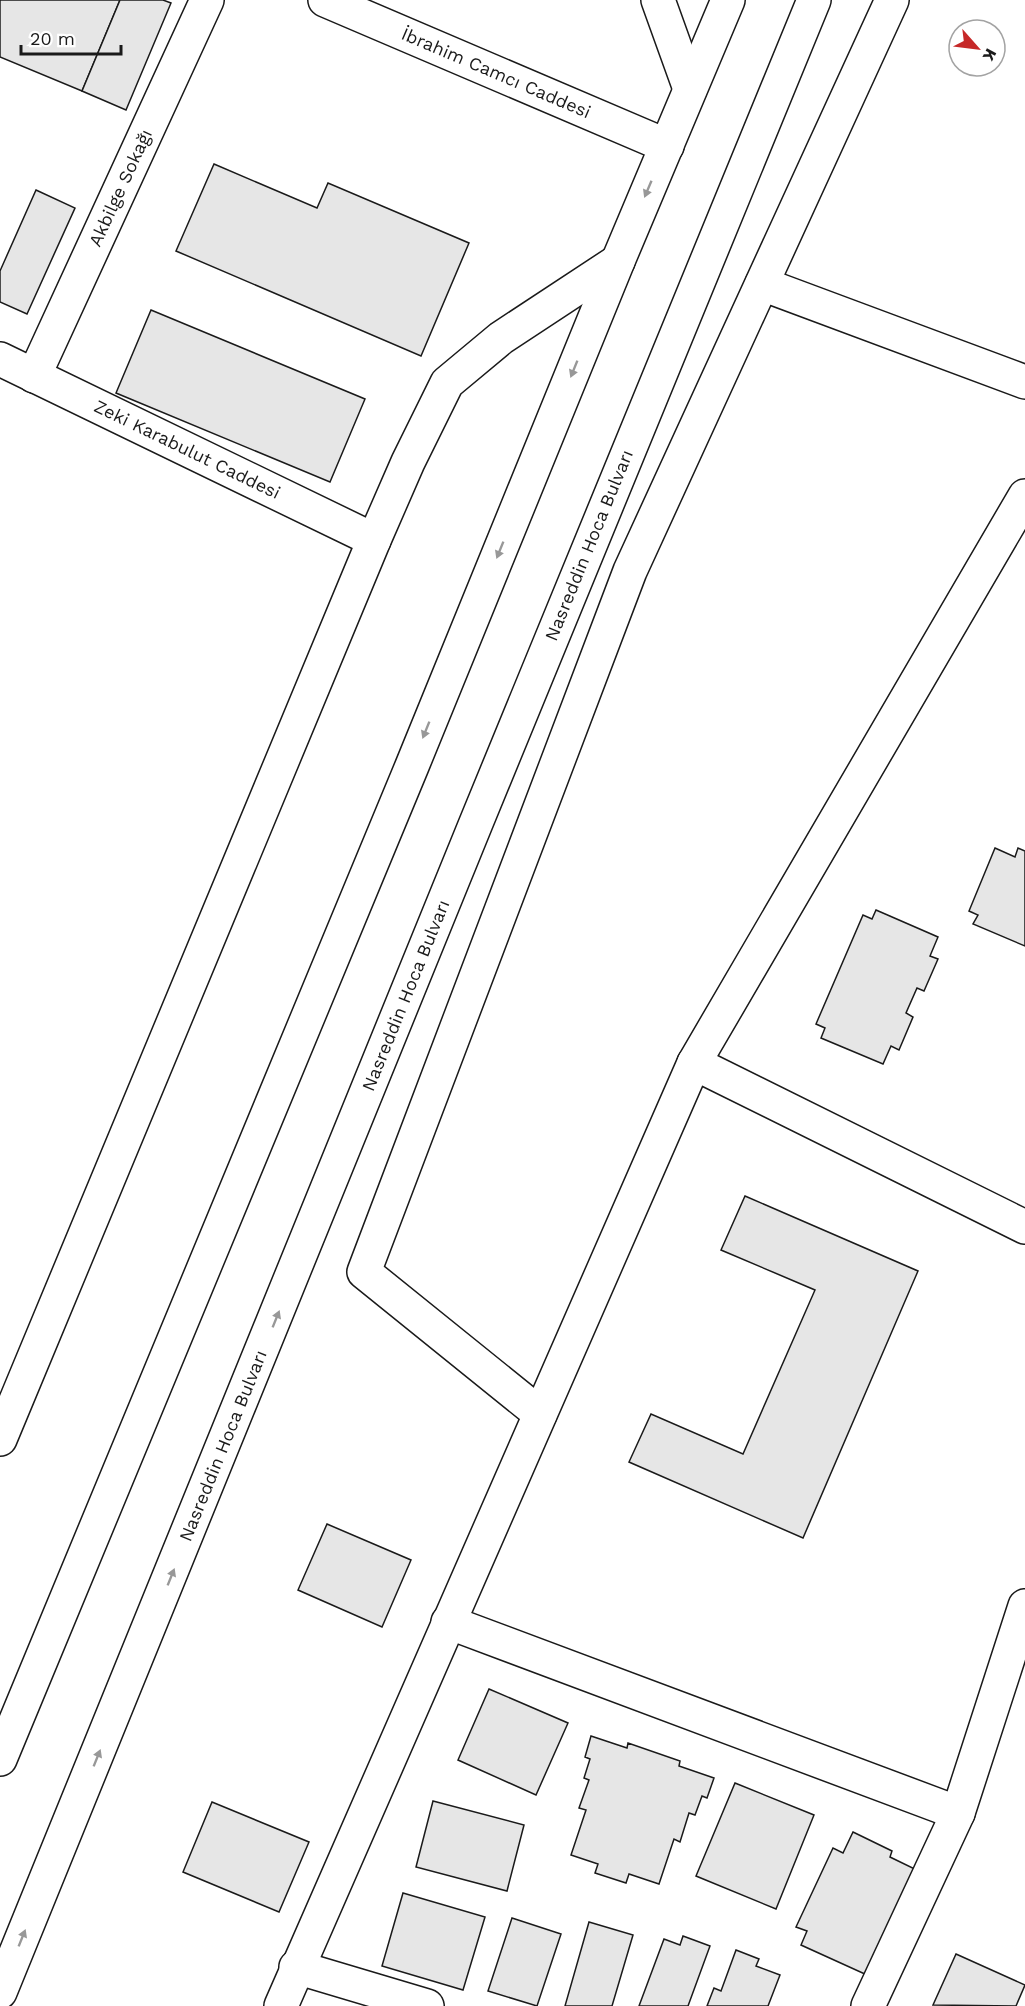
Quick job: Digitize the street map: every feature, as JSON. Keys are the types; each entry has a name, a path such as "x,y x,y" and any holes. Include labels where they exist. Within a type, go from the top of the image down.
{"main road":[{"name":"Akbilge Sokağı","path":"34,376 207,0"},
{"name":"İbrahim Camcı Caddesi","path":"324,0 667,146"},
{"path":"658,0 690,89"},
{"path":"0,1759 11,1713 416,755 618,261 728,0"},
{"name":"Nasreddin Hoca Bulvarı","path":"0,1992 193,1524 507,746 814,0"},
{"path":"540,1414 364,1272 630,571 892,0"},
{"path":"0,1439 374,540 408,462 447,383 501,338 618,261"},
{"path":"762,284 1025,382"},
{"name":"Zeki Karabulut Caddesi","path":"0,359 374,540"},
{"path":"281,2006 296,1967 694,1064 1025,496"},
{"path":"694,1064 1025,1227"},
{"path":"868,2006 958,1813 1025,1606"},
{"path":"448,1622 958,1813"},
{"path":"296,1967 427,2006"}],"building":[{"path":"0,0 120,0 82,91 0,57"},
{"path":"120,0 163,0 171,3 126,110 82,91"},
{"path":"214,164 317,208 328,183 469,243 421,356 176,251"},
{"path":"36,190 75,208 27,314 0,302 0,271"},
{"path":"151,310 365,399 330,482 116,393"},
{"path":"995,848 1015,857 1018,848 1025,851 1025,946 973,924 978,915 969,911"},
{"path":"876,910 938,937 930,956 938,959 924,991 917,988 906,1013 913,1017 899,1050 891,1046 883,1064 821,1038 825,1028 816,1024 863,915 872,919"},
{"path":"745,1196 918,1271 803,1538 629,1462 651,1414 743,1454 815,1290 721,1250"},
{"path":"327,1524 411,1560 382,1627 298,1590"},
{"path":"489,1689 568,1723 536,1795 458,1760"},
{"path":"591,1736 627,1748 628,1743 680,1761 679,1766 714,1778 707,1798 702,1796 695,1815 689,1813 680,1842 674,1839 659,1884 629,1874 626,1883 595,1873 598,1864 571,1855 586,1810 579,1808 589,1780 584,1778 590,1759 585,1757"},
{"path":"735,1783 814,1815 776,1909 696,1876"},
{"path":"433,1801 524,1825 507,1891 416,1867"},
{"path":"212,1802 309,1842 279,1912 183,1872"},
{"path":"853,1832 892,1851 890,1857 921,1872 867,1975 801,1945 807,1931 796,1927 833,1848 843,1853"},
{"path":"403,1893 485,1917 463,1990 382,1966"},
{"path":"512,1918 561,1934 537,2006 488,1991"},
{"path":"589,1922 633,1935 612,2006 565,2006"},
{"path":"683,1936 710,1946 688,2006 639,2006 664,1939 680,1945"},
{"path":"736,1950 759,1959 756,1966 780,1975 768,2006 707,2006 714,1988 721,1991"},
{"path":"956,1954 1025,1985 1016,2006 933,2005"}]}
